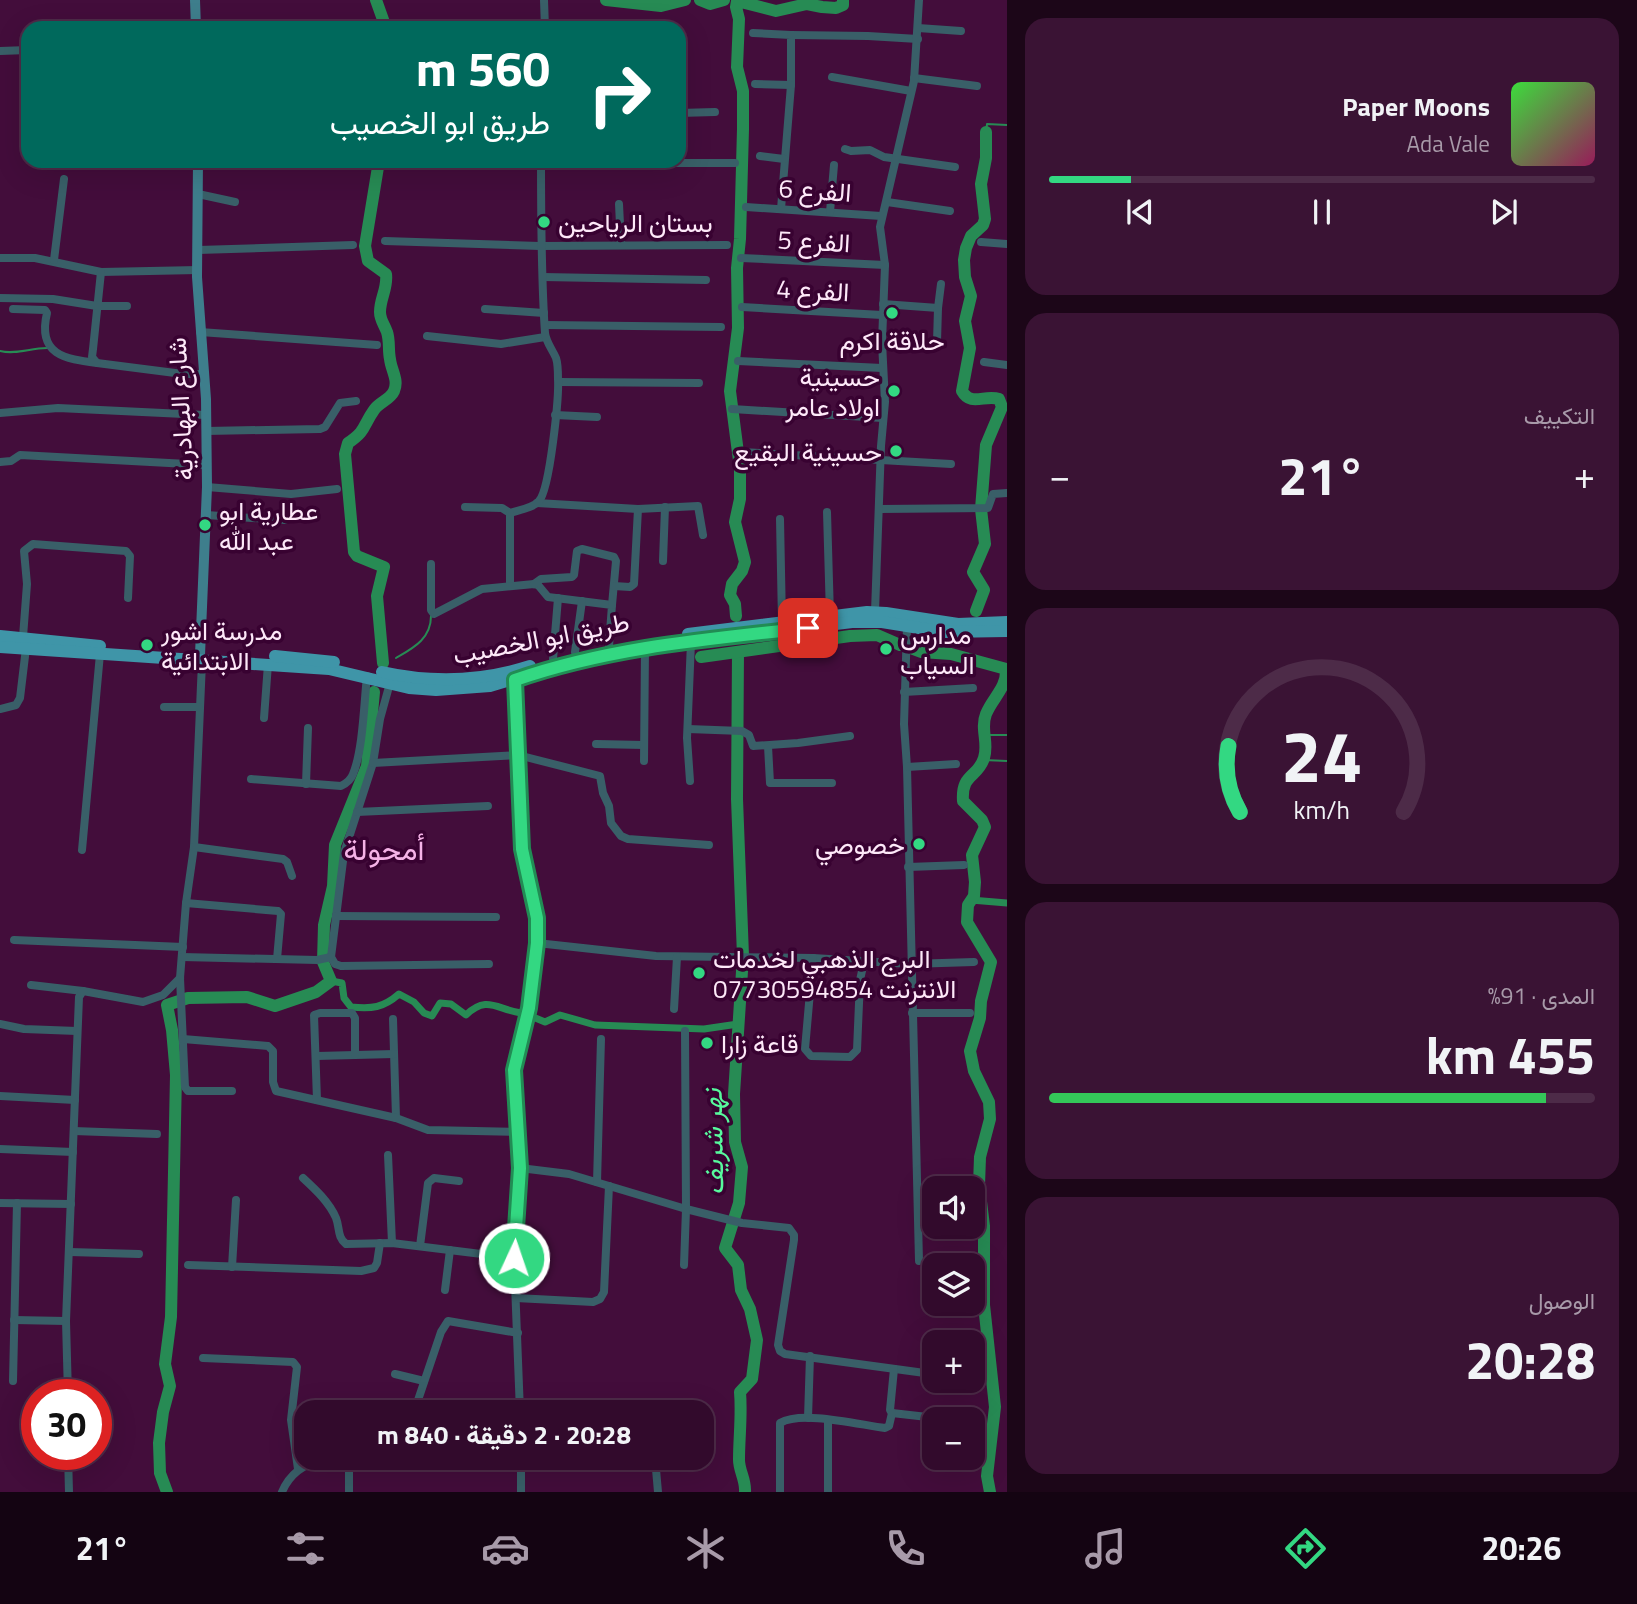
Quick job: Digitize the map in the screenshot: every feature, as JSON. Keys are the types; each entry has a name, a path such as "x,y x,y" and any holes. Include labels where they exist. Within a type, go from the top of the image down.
{"main road":[{"path":"195,0 196,21"},
{"name":"شارع البهادرية","path":"198,168 198,270 207,487 201,658"},
{"name":"طريق ابو الخصيب","path":"41,644 100,654 312,658 423,680 475,683 575,652 782,621 875,612 958,624 1007,622"},
{"name":"طريق ابو الخصيب","path":"0,647 24,643 41,644 329,669 409,688 436,690 515,680 575,661 645,648 852,622 872,621 944,632 1007,631"},
{"name":"طريق ابو الخصيب","path":"0,636 24,643"}],"street":[{"path":"875,612 885,383 882,315 885,265 880,227 914,78 919,0"},
{"path":"544,1 545,21"},
{"path":"918,28 961,31"},
{"path":"753,33 918,39"},
{"path":"781,209 791,85 791,35"},
{"path":"0,51 21,50"},
{"path":"832,77 911,92"},
{"path":"914,78 977,86"},
{"path":"755,84 791,85"},
{"path":"686,113 715,112"},
{"path":"845,149 851,152 870,150 884,157 955,167"},
{"path":"760,156 784,159"},
{"path":"686,163 735,163"},
{"path":"830,212 834,165"},
{"path":"537,503 541,498 548,471 559,382 557,360 545,337 540,246 541,168"},
{"path":"54,260 64,179"},
{"path":"198,194 234,202"},
{"path":"887,201 950,211"},
{"path":"619,204 621,245"},
{"name":"الفرع 6","path":"746,206 881,216"},
{"path":"385,241 540,246 727,245"},
{"path":"981,242 1007,244"},
{"path":"198,250 353,245"},
{"path":"0,258 54,260 101,272 198,270"},
{"name":"الفرع 5","path":"741,258 885,265"},
{"path":"97,363 93,358 101,272"},
{"path":"543,277 706,280"},
{"path":"937,342 942,284"},
{"path":"0,298 53,299 97,306 127,306"},
{"path":"883,304 938,308"},
{"name":"الفرع 4","path":"742,307 882,315"},
{"path":"13,309 44,310 47,313 44,325 49,344 58,356 183,374 204,374"},
{"path":"485,309 544,313"},
{"path":"545,325 721,327"},
{"path":"200,332 377,345"},
{"path":"427,336 501,344 545,337"},
{"path":"738,361 883,368"},
{"path":"984,362 1007,365"},
{"path":"559,382 699,383"},
{"path":"206,430 320,429 325,426 340,402 356,401"},
{"path":"0,413 58,408 205,415"},
{"path":"732,409 884,418"},
{"path":"555,415 597,417"},
{"path":"742,452 951,464"},
{"path":"0,462 11,461 20,455 206,465"},
{"path":"207,487 291,494 337,489"},
{"path":"880,509 982,509 991,506 993,494 1007,493"},
{"path":"510,513 537,503 638,509 698,506 703,535"},
{"path":"465,507 502,508 510,513"},
{"path":"663,561 665,507"},
{"path":"614,586 630,587 634,584 638,509"},
{"path":"827,512 830,616"},
{"path":"510,513 510,585"},
{"path":"206,515 285,520"},
{"path":"780,519 782,621"},
{"path":"0,709 16,705 20,698 27,584 24,551 33,544 126,551 130,556 128,598"},
{"path":"534,584 541,579 572,577 577,551 582,549 614,557 616,561 609,646"},
{"path":"431,564 434,614 482,589 510,585 534,584 538,585 545,595 612,605"},
{"path":"553,659 558,598"},
{"path":"575,652 582,601"},
{"path":"907,626 904,724 919,1261"},
{"path":"690,781 688,729 691,642"},
{"path":"644,761 645,648"},
{"path":"82,850 100,654"},
{"path":"201,658 194,847 186,903 180,982 185,1087 188,1091 232,1091"},
{"path":"264,718 268,664"},
{"path":"251,779 341,786 353,776 367,676"},
{"path":"515,680 522,849 537,918 537,943 529,1008 514,1070 520,1168 514,1258 520,1400"},
{"path":"325,959 336,916 344,853 373,763 380,719 390,683"},
{"path":"904,692 973,688"},
{"path":"164,707 199,707"},
{"path":"306,784 308,728"},
{"path":"688,729 742,731 748,735 753,746 850,736"},
{"path":"596,744 644,745"},
{"path":"768,746 770,783 832,783"},
{"path":"373,763 518,755 600,776 611,823 621,836 628,839 709,845"},
{"path":"906,767 956,764"},
{"path":"357,812 488,806"},
{"path":"194,847 284,859 292,876"},
{"path":"908,867 964,865"},
{"path":"186,903 278,911 281,914 277,959"},
{"path":"336,916 496,917"},
{"path":"14,940 183,947"},
{"path":"537,943 677,957 813,958 910,964 974,962"},
{"path":"182,957 325,959 341,966 489,964"},
{"path":"674,1009 677,957"},
{"path":"813,958 805,1049 811,1056 850,1057 855,1054 860,980 864,962"},
{"path":"31,985 143,1002 163,995 180,982"},
{"path":"68,1379 66,1321 77,1031 79,997 83,991"},
{"path":"317,1100 314,1016 320,1013 352,1013 355,1018 355,1055"},
{"path":"912,1013 970,1013"},
{"path":"393,1019 396,1118"},
{"path":"0,1024 24,1029 77,1031"},
{"path":"684,1265 685,1031"},
{"path":"597,1182 601,1039"},
{"path":"183,1040 268,1046 273,1051 273,1082 276,1091 396,1118 428,1130 519,1132"},
{"path":"317,1056 394,1054"},
{"path":"0,1096 75,1100"},
{"path":"74,1131 157,1135"},
{"path":"0,1149 73,1152"},
{"path":"388,1154 391,1243"},
{"path":"520,1168 569,1174 686,1209 742,1223 782,1226 792,1231 794,1240 778,1345 780,1351 785,1354 922,1373"},
{"path":"303,1178 323,1197 337,1220 341,1241 346,1244 380,1242 514,1258"},
{"path":"420,1246 428,1182 434,1178 460,1181"},
{"path":"516,1298 593,1302 600,1299 604,1292 609,1186"},
{"path":"232,1267 236,1200"},
{"path":"0,1203 71,1204"},
{"path":"13,1381 16,1203"},
{"path":"188,1265 368,1270 374,1268 377,1263 380,1242"},
{"path":"445,1290 450,1250"},
{"path":"70,1252 139,1254"},
{"path":"14,1320 66,1321"},
{"path":"418,1400 444,1325 448,1321 518,1333"},
{"path":"808,1418 810,1356"},
{"path":"203,1358 293,1362 297,1367 291,1420 294,1441"},
{"path":"780,1492 780,1423 787,1419 808,1418 885,1428 889,1426 892,1413 890,1410 894,1369"},
{"path":"395,1374 424,1381"},
{"path":"892,1413 922,1416"},
{"path":"828,1421 828,1492"},
{"path":"68,1470 68,1492"},
{"path":"282,1492 297,1470"},
{"path":"349,1470 349,1492"},
{"path":"521,1470 521,1492"},
{"path":"656,1470 658,1492"}],"waterway":[{"path":"376,0 384,21"},
{"path":"606,0 661,6 685,0"},
{"path":"700,0 710,4 724,0"},
{"path":"736,616 735,604 730,595 732,584 745,562 735,522 740,499 740,468 730,391 738,328 737,268 743,129 743,91 737,67 737,1 776,11 807,4 836,8 843,5 843,0"},
{"path":"986,132 987,124 1007,125"},
{"path":"976,611 984,590 973,572 985,544 981,509 986,445 1002,407 999,399 974,399 962,391 970,348 965,321 971,296 965,277 964,260 971,236 983,225 985,219 981,184 986,158 986,132"},
{"path":"378,168 365,246 368,261 386,274 380,315 388,335 395,387 390,397 374,410 361,431 348,443 345,454 354,552 357,556 384,567 377,596 383,663"},
{"path":"0,351 47,348"},
{"path":"396,658 424,637 431,616"},
{"path":"701,657 850,636 877,635 900,645"},
{"path":"913,649 951,654 1006,669 1002,687 984,720 984,758 967,780 963,792 963,801 982,820 985,827 972,855 974,896 968,905 967,922 991,962 981,1001 980,1018 970,1051 974,1071 989,1102 990,1119 980,1157 979,1185 984,1226 984,1305 995,1407 987,1476 990,1492"},
{"name":"نهر شريف","path":"738,652 737,799 743,956 734,1094 735,1142 742,1167 739,1203 725,1248 738,1265 741,1290 750,1309 757,1340 752,1379 740,1392 739,1460 745,1492"},
{"path":"167,1492 160,1473 159,1443 170,1386 165,1364 171,1317 176,1075 167,1005 188,998 247,997 275,1006 316,992 331,981 323,962 324,925 333,886 335,845 367,766 374,692"},
{"path":"984,735 1007,735"},
{"path":"984,760 1007,761"},
{"path":"971,900 1007,903"},
{"path":"331,981 342,983 344,998 351,1007 377,1006 399,994 432,1016 440,1003 451,1004 466,1015 473,1009 486,1005 521,1013"},
{"path":"533,1017 545,1022 560,1015 595,1025 704,1029 738,1024"}],"place":[{"name":"بستان الرياحين","path":"544,222"},
{"name":"حلاقة اكرم","path":"892,313"},
{"name":"حسينية اولاد عامر","path":"894,391"},
{"name":"حسينية البقيع","path":"896,451"},
{"name":"عطارية ابو عبد الله","path":"205,525"},
{"name":"مدرسة اشور الابتدائية","path":"147,645"},
{"name":"مدارس السياب","path":"886,649"},
{"name":"خصوصي","path":"919,844"},
{"name":"البرج الذهبي لخدمات الانترنت 07730594854","path":"699,973"},
{"name":"قاعة زارا","path":"707,1043"}],"district":[{"name":"أمحولة","path":"384,849"}],"route":[{"path":"514,1258 520,1168 514,1070 529,1008 537,943 537,918 522,849 515,680 545,669 610,654 808,628"}]}
